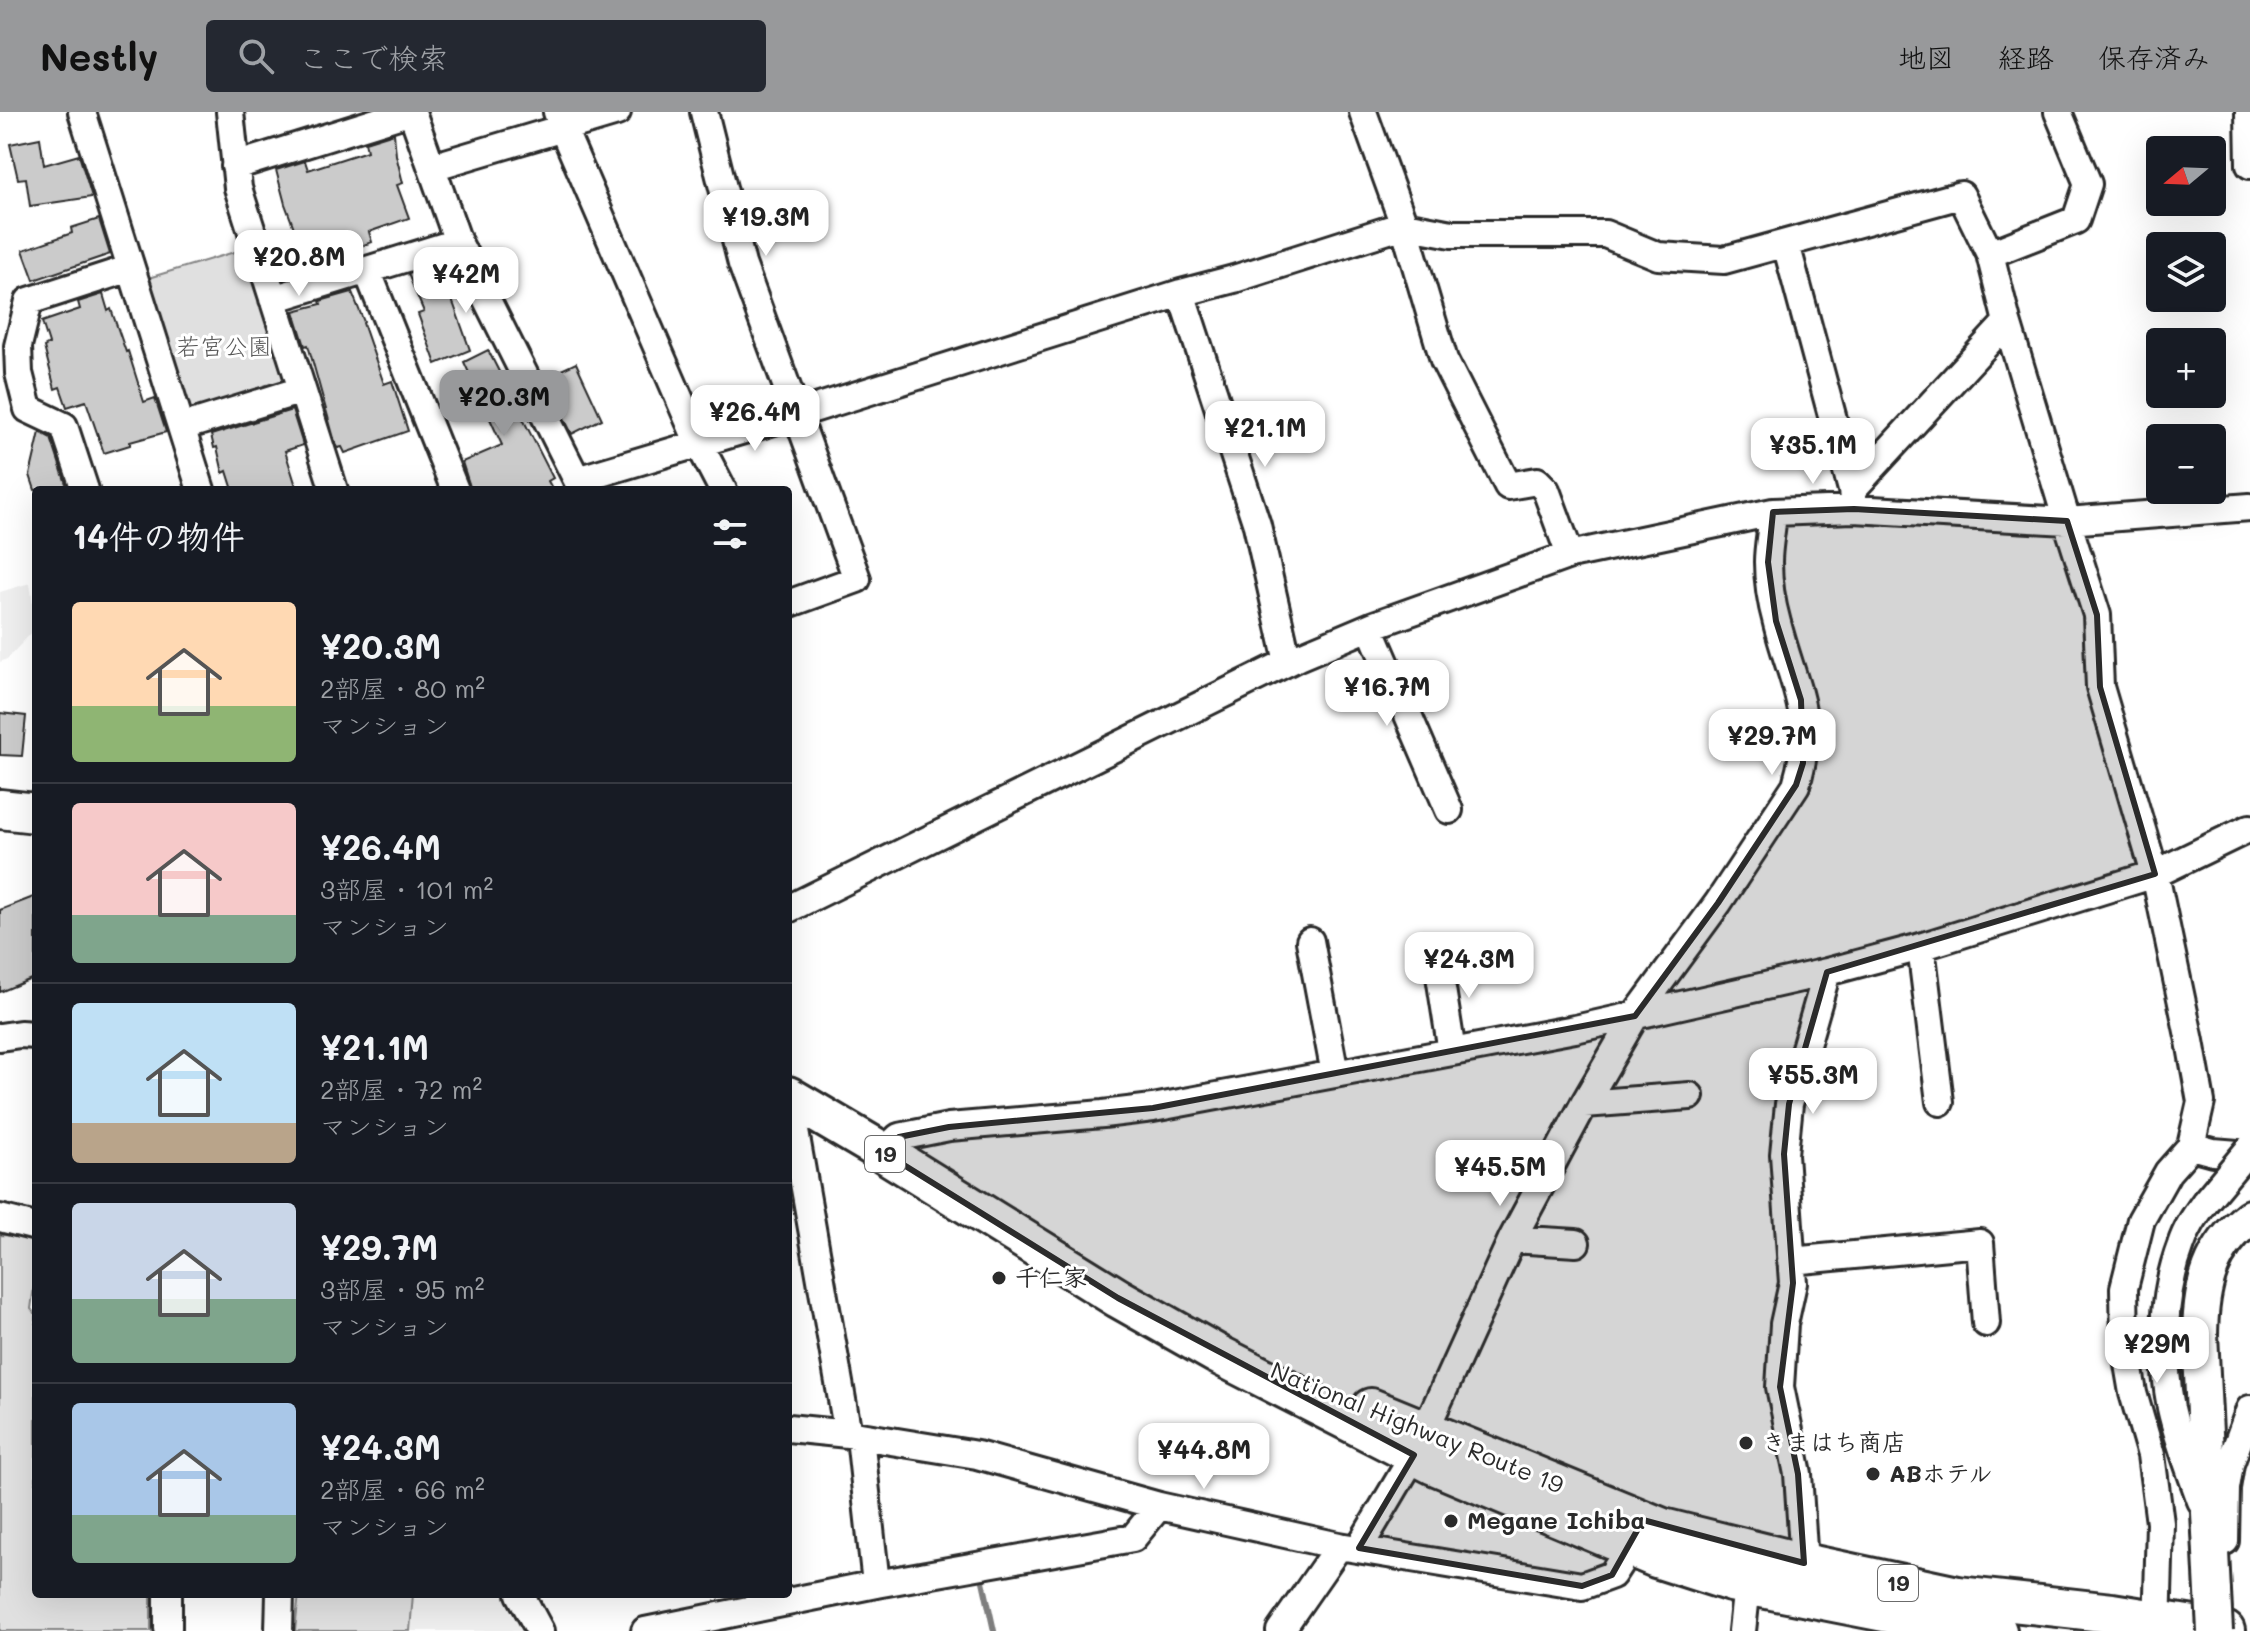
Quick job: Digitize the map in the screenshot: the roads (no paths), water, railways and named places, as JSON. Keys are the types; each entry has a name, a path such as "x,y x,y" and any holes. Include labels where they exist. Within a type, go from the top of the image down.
{"highway":[{"path":"0,809 32,813"},
{"name":"National Highway Route 19","path":"792,1099 1092,1283 1217,1354 1273,1368 1420,1442 1637,1533 1656,1558 1731,1582 1997,1631"},
{"name":"National Highway Route 19","path":"1637,1533 1663,1528 1804,1563 1958,1596 2112,1613 2157,1626 2226,1631"}],"main road":[{"path":"2215,1631 2220,1592 2209,1523 2200,1312 2214,1258 2235,1229 2250,1217"}],"street":[{"path":"82,112 200,486"},
{"path":"230,112 238,188 333,486"},
{"path":"235,166 410,112 458,242 580,485 699,444 1404,225 1452,234 1605,234 1658,256 1724,260 1961,195 1990,254 2007,322 2097,615 2100,687 2155,874 2201,1102 2191,1146 2168,1172 2141,1220 2124,1288 2125,1346 2133,1393 2151,1455 2160,1523 2157,1626"},
{"path":"432,167 560,120 617,112"},
{"path":"704,112 742,264 857,579 792,603"},
{"path":"1363,112 1404,225 1444,360 1508,486 1537,481 1546,490 1570,555"},
{"path":"1990,254 2076,220 2088,184 2058,112"},
{"path":"2249,112 2250,165"},
{"path":"560,120 699,444 721,486"},
{"path":"273,299 458,242"},
{"path":"1786,244 1853,500"},
{"path":"84,486 64,426 28,409 19,373 18,346 29,301 131,268"},
{"path":"367,270 453,486"},
{"path":"1181,293 1257,525 1288,662"},
{"path":"1853,500 2007,322"},
{"path":"182,427 302,390"},
{"path":"792,907 1288,662 1370,627 1570,555 1773,512 1853,500 2067,521 2250,507"},
{"path":"1280,1631 1349,1547 1420,1442 1512,1239 1584,1104 1635,1016 1718,903 1796,785 1803,763 1806,736 1801,700 1776,621 1768,562 1773,512"},
{"path":"1370,627 1449,810"},
{"path":"883,1152 899,1137 949,1127 1153,1108 1635,1016 1827,972 1921,947 2155,874 2250,828"},
{"path":"1310,941 1335,1074"},
{"path":"1921,947 1940,1102"},
{"path":"1437,957 1452,1052"},
{"path":"1804,1563 1798,1474 1780,1387 1784,1324 1793,1283 1784,1154 1789,1104 1827,972"},
{"path":"0,1037 32,1035"},
{"path":"1584,1104 1690,1096"},
{"path":"2191,1146 2213,1152 2250,1155"},
{"path":"2209,1523 2177,1433 2171,1406 2165,1349 2169,1292 2174,1264 2190,1224 2250,1148"},
{"path":"793,1155 854,1436 876,1584"},
{"path":"0,1218 32,1226"},
{"path":"1512,1239 1576,1243"},
{"path":"1791,1261 1980,1243 1986,1323"},
{"path":"2226,1631 2220,1592 2226,1488 2230,1464 2250,1409"},
{"path":"792,1428 977,1455 1159,1506 1349,1547 1582,1586 1612,1575 1637,1533"},
{"path":"645,1631 876,1584 1133,1538 1159,1506"},
{"path":"1742,1631 1747,1585"},
{"path":"168,1598 168,1628"},
{"path":"279,1631 280,1598"},
{"path":"522,1598 540,1631"}],"waterway":[{"path":"983,1581 994,1631"}],"place":[{"name":"千仁家","path":"999,1278"},
{"name":"きまはち商店","path":"1746,1443"},
{"name":"ABホテル","path":"1873,1474"},
{"name":"Megane Ichiba","path":"1451,1521"}],"park label":[{"name":"若宮公園","path":"224,347"}]}
